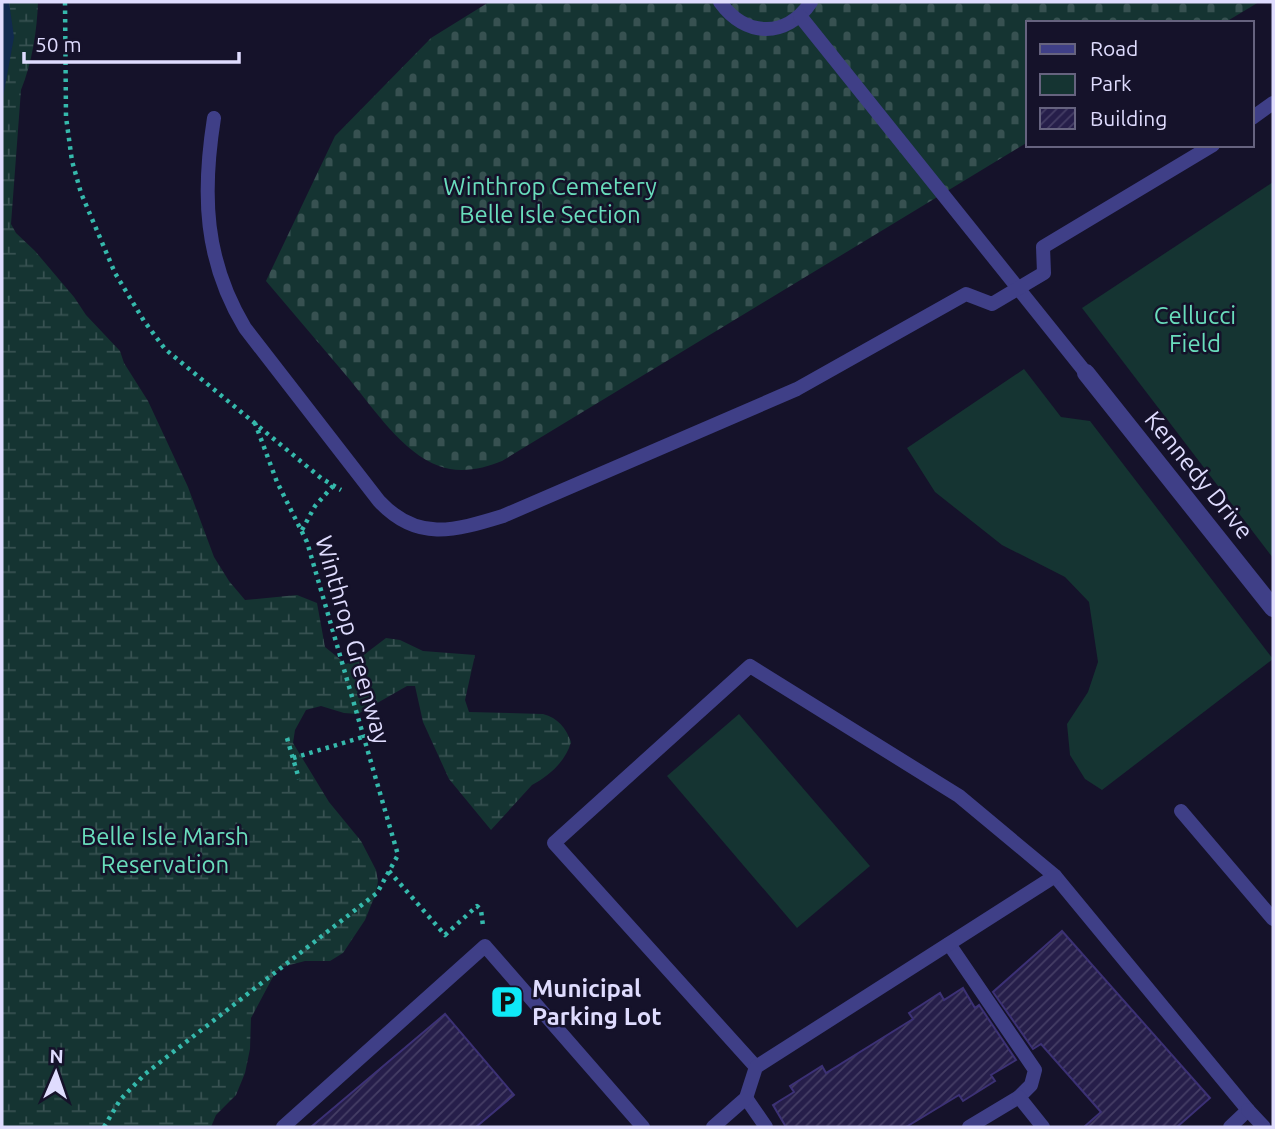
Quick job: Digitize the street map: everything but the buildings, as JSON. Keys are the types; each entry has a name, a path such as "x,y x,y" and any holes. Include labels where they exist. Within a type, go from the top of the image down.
{"street":[{"name":"Kennedy Drive","path":"1086,373 1273,608"}],"lane":[{"path":"720,2 740,23 771,29 787,25 800,16 811,2"},
{"path":"800,16 1086,373"},
{"path":"1254,117 1273,103"},
{"path":"214,118 207,164 207,204 212,242 224,287 245,328 364,484 388,511 409,525 421,529 446,530 503,516 797,389 966,294 992,304 1044,273 1043,247 1210,147"},
{"path":"756,1067 554,843 750,666 959,796 1055,876 1264,1127"},
{"path":"1181,811 1273,919"},
{"path":"713,1127 746,1098 756,1067 1055,876"},
{"path":"948,944 1035,1070 1031,1085 1018,1097 969,1127"},
{"path":"283,1127 485,946 643,1127"},
{"path":"1018,1097 1043,1127"},
{"path":"746,1098 766,1127"},
{"path":"1230,1127 1248,1110"}],"path":[{"path":"65,2 66,117 75,172 96,231 130,297 165,349 333,486 348,492 364,484"},
{"name":"Winthrop Greenway","path":"104,1127 120,1100 145,1074 377,893 398,855 302,530 280,491 255,423"},
{"path":"302,530 314,506 333,486"},
{"path":"293,758 363,737"},
{"path":"286,738 299,779"},
{"path":"389,871 445,935 477,906"}],"green space":[{"name":"Belle Isle Marsh Reservation","path":"2,2 38,2 33,47 21,90 11,224 74,297 86,315 120,351 124,363 148,401 188,487 214,557 229,581 245,600 297,595 317,603 325,647 346,664 361,657 386,638 400,640 423,651 475,655 465,700 469,712 543,714 561,724 571,742 556,767 532,785 491,830 449,779 423,722 415,686 407,686 358,714 321,706 306,710 295,730 293,743 329,802 361,841 376,870 376,893 365,920 343,953 330,961 305,961 282,967 275,973 251,1018 250,1049 245,1073 236,1095 216,1115 211,1127 2,1127"},
{"name":"Winthrop Cemetery Belle Isle Section","path":"489,2 1259,2 1227,21 1026,21 1026,143 502,461 463,470 439,466 426,460 401,440 266,281 335,136 431,38"},
{"name":"Cellucci Field","path":"1273,182 1273,558 1082,308"},
{"path":"1024,369 1061,417 1090,421 1273,659 1102,790 1085,779 1070,755 1067,724 1088,692 1098,662 1089,602 1065,577 1002,545 935,492 907,448"},
{"path":"739,714 870,866 797,928 667,776"}],"water":[{"path":"2,2 9,2 14,37 2,103"}],"place":[{"name":"Municipal Parking Lot","path":"507,1002"}]}
